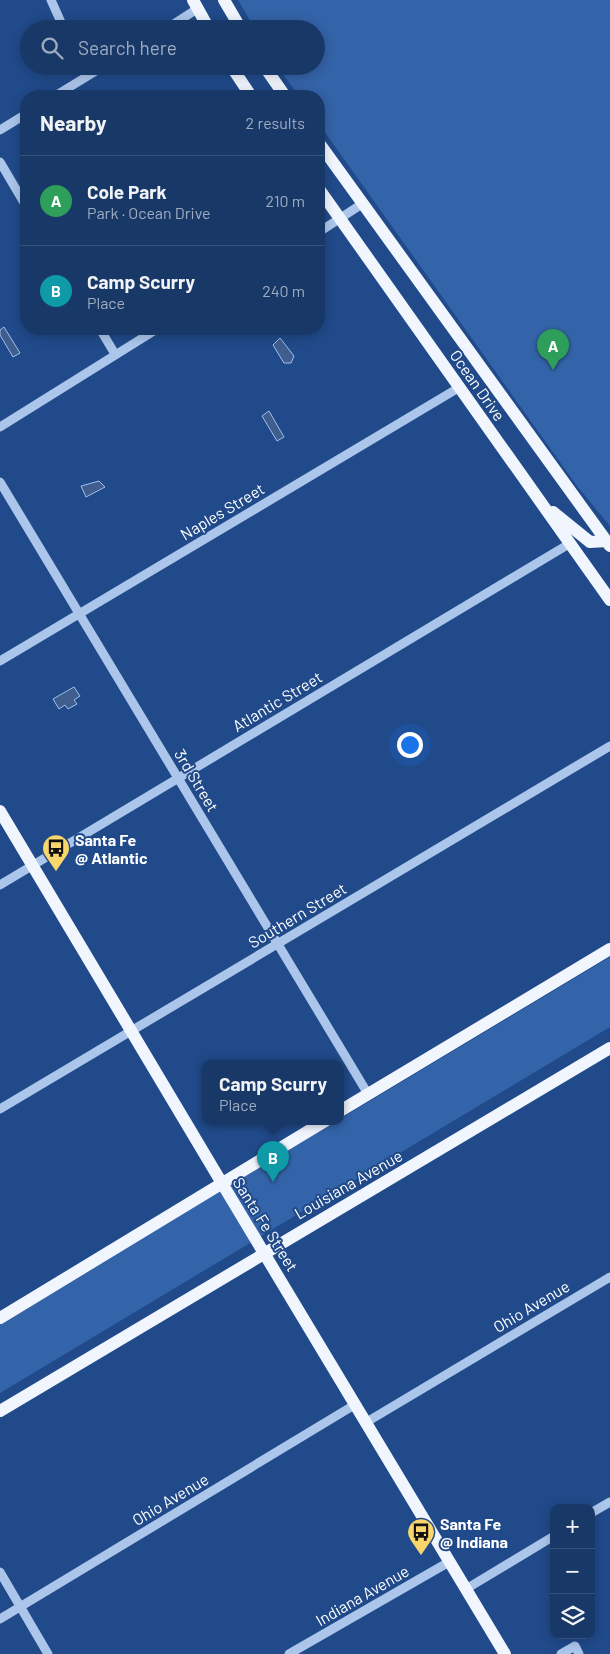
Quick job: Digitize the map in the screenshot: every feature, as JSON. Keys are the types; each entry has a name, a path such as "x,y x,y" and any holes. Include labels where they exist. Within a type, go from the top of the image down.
{"main road":[{"path":"224,0 236,20"},
{"path":"195,5 204,20"},
{"path":"237,75 247,90"},
{"path":"270,75 281,90"},
{"name":"Ocean Drive","path":"325,152 608,544"},
{"name":"Ocean Drive","path":"325,197 610,600"},
{"path":"538,499 590,542 608,544"},
{"name":"Santa Fe Street","path":"0,811 222,1185 265,1252 356,1404 364,1423 505,1654"},
{"path":"344,1109 610,949"},
{"name":"Louisiana Avenue","path":"0,1411 610,1048"},
{"path":"0,1318 319,1125"}],"street":[{"path":"51,0 60,20"},
{"path":"177,20 195,5"},
{"path":"65,90 90,75"},
{"path":"0,130 20,118"},
{"path":"0,162 20,196"},
{"path":"325,228 362,204"},
{"path":"104,335 115,354"},
{"path":"0,427 147,335"},
{"name":"Naples Street","path":"0,662 460,387"},
{"name":"3rd Street","path":"0,482 368,1094"},
{"name":"Atlantic Street","path":"0,884 569,544"},
{"name":"Southern Street","path":"0,1109 610,746"},
{"name":"Ohio Avenue","path":"364,1423 610,1277"},
{"name":"Ohio Avenue","path":"0,1619 356,1404"},
{"path":"595,1511 610,1502"},
{"path":"466,1589 550,1538"},
{"name":"Indiana Avenue","path":"289,1654 450,1562"},
{"path":"0,1572 19,1608 48,1654"},
{"path":"561,1654 575,1646 579,1654"}],"shaded area":[{"path":"238,0 610,0 610,526 577,486 325,132 325,90 295,90 284,75 325,75 325,20 250,20"},
{"path":"4,327 20,353 13,357 0,335 0,330"},
{"path":"280,338 294,356 291,363 284,363 273,345"},
{"path":"269,411 284,437 277,441 262,416"},
{"path":"99,481 105,487 86,497 81,486"},
{"path":"74,687 80,696 74,700 77,704 68,709 65,705 59,709 53,699"},
{"path":"610,957 610,1027 0,1393 0,1323 330,1125 344,1125 344,1117"}],"place":[{"name":"Cole Park","path":"553,370"},
{"name":"Santa Fe @ Atlantic","path":"56,872"},
{"name":"Camp Scurry","path":"273,1182"},
{"name":"Santa Fe @ Indiana","path":"421,1556"}]}
